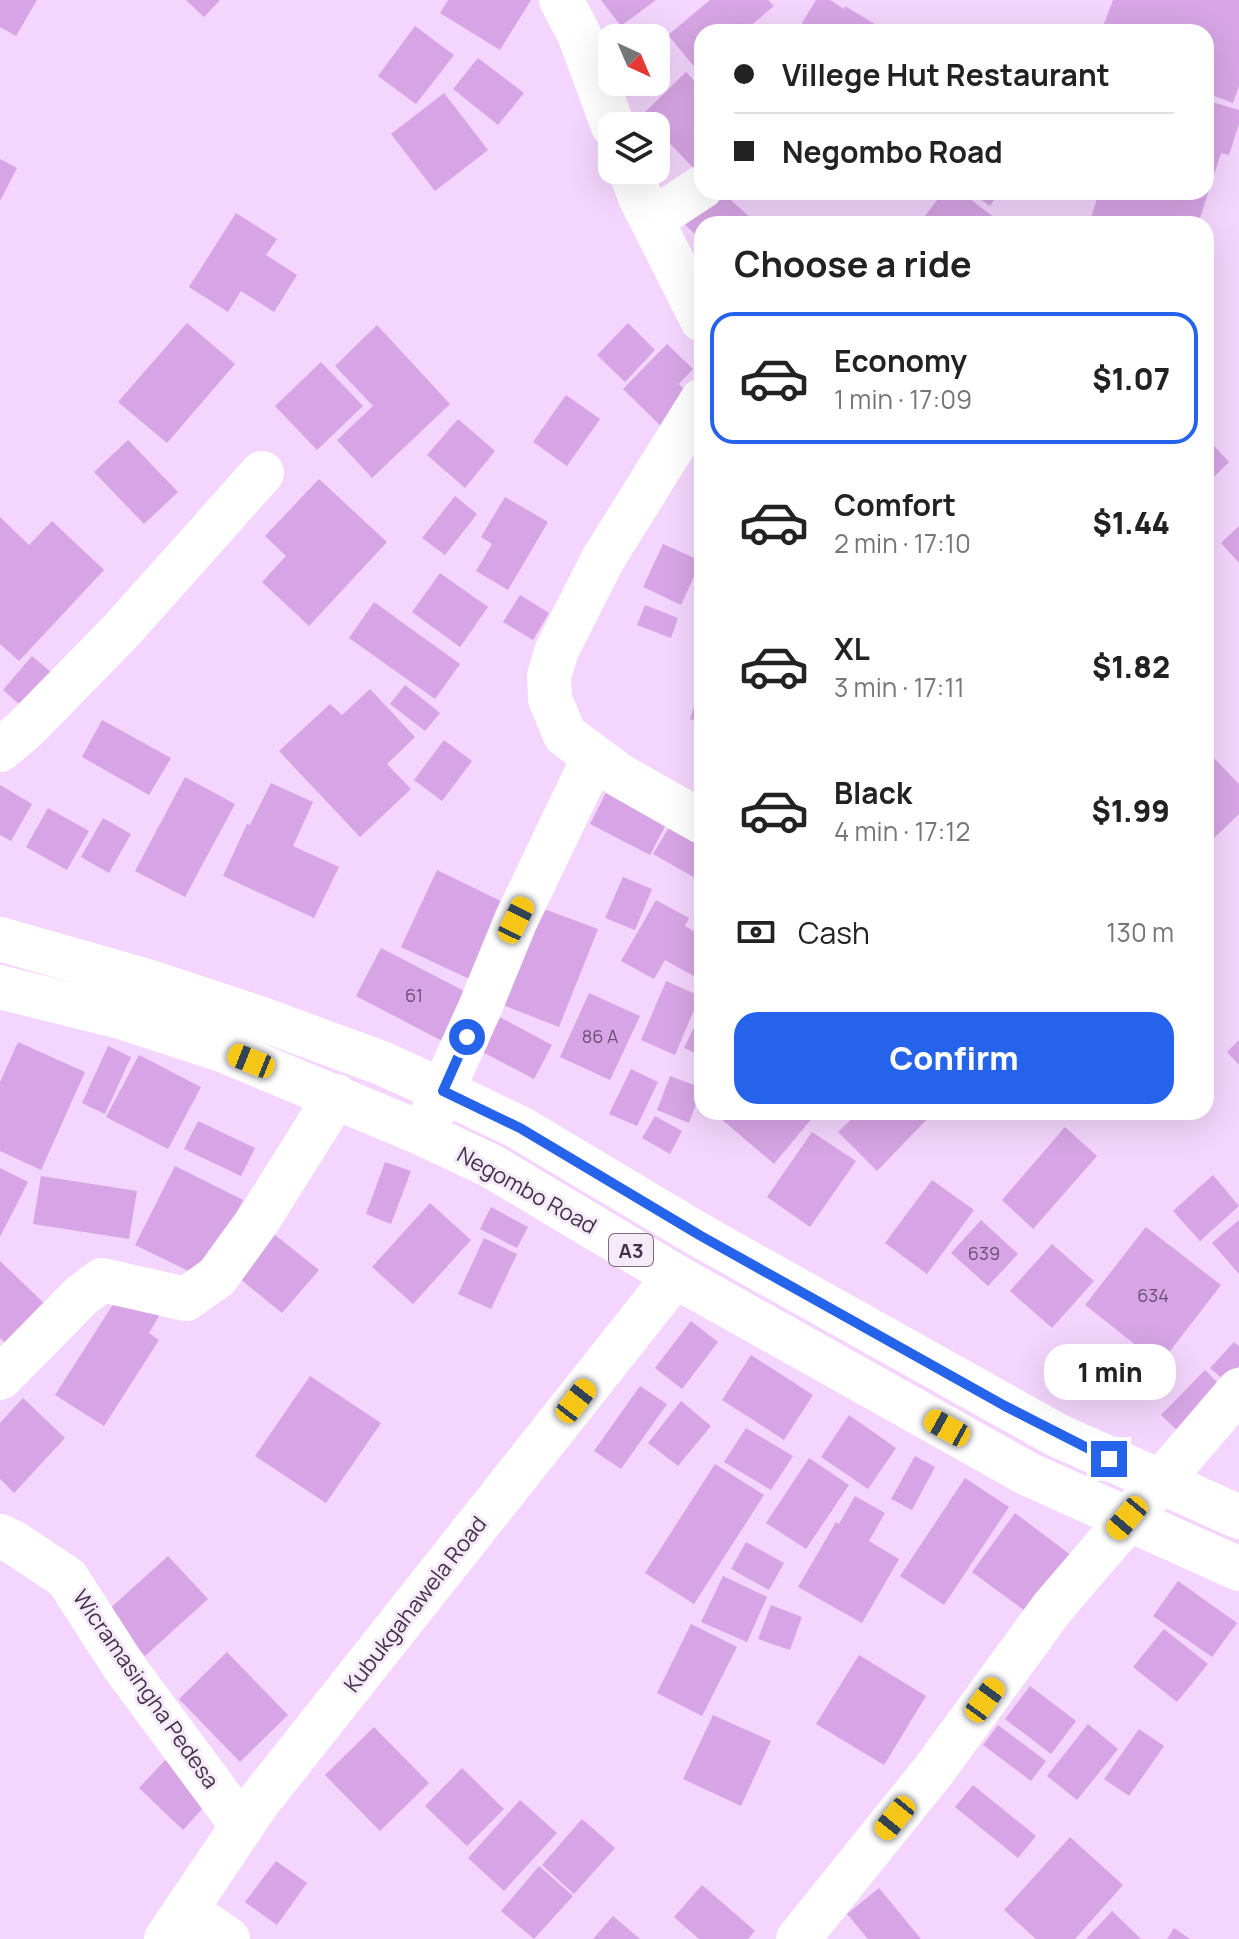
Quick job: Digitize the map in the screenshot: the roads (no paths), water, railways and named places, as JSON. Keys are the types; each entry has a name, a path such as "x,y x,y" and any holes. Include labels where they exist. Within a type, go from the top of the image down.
{"main road":[{"path":"561,0 579,34 608,112"},
{"path":"636,184 694,304"},
{"path":"652,220 694,192"},
{"path":"694,413 603,559 557,650 549,676 550,699 565,735 619,775 694,817"},
{"path":"0,750 25,729 120,632 262,473"},
{"path":"423,1134 516,920 594,757"},
{"name":"A3","path":"0,939 147,981 262,1019 384,1064 443,1091 520,1128 701,1236 1044,1428 1239,1517"},
{"name":"Negombo Road","path":"0,987 124,1018 222,1050 423,1134 491,1166 675,1276 1028,1474 1239,1569"},
{"path":"0,1378 81,1296 102,1280 186,1299 217,1277 259,1219 336,1096"},
{"name":"Kubukgahawela Road","path":"175,1924 269,1788 675,1276"},
{"path":"798,1939 934,1770 1053,1607 1239,1390"},
{"name":"Wicramasingha Pedesa","path":"0,1536 67,1578 125,1668 242,1826"},
{"path":"175,1924 228,1939"}]}
